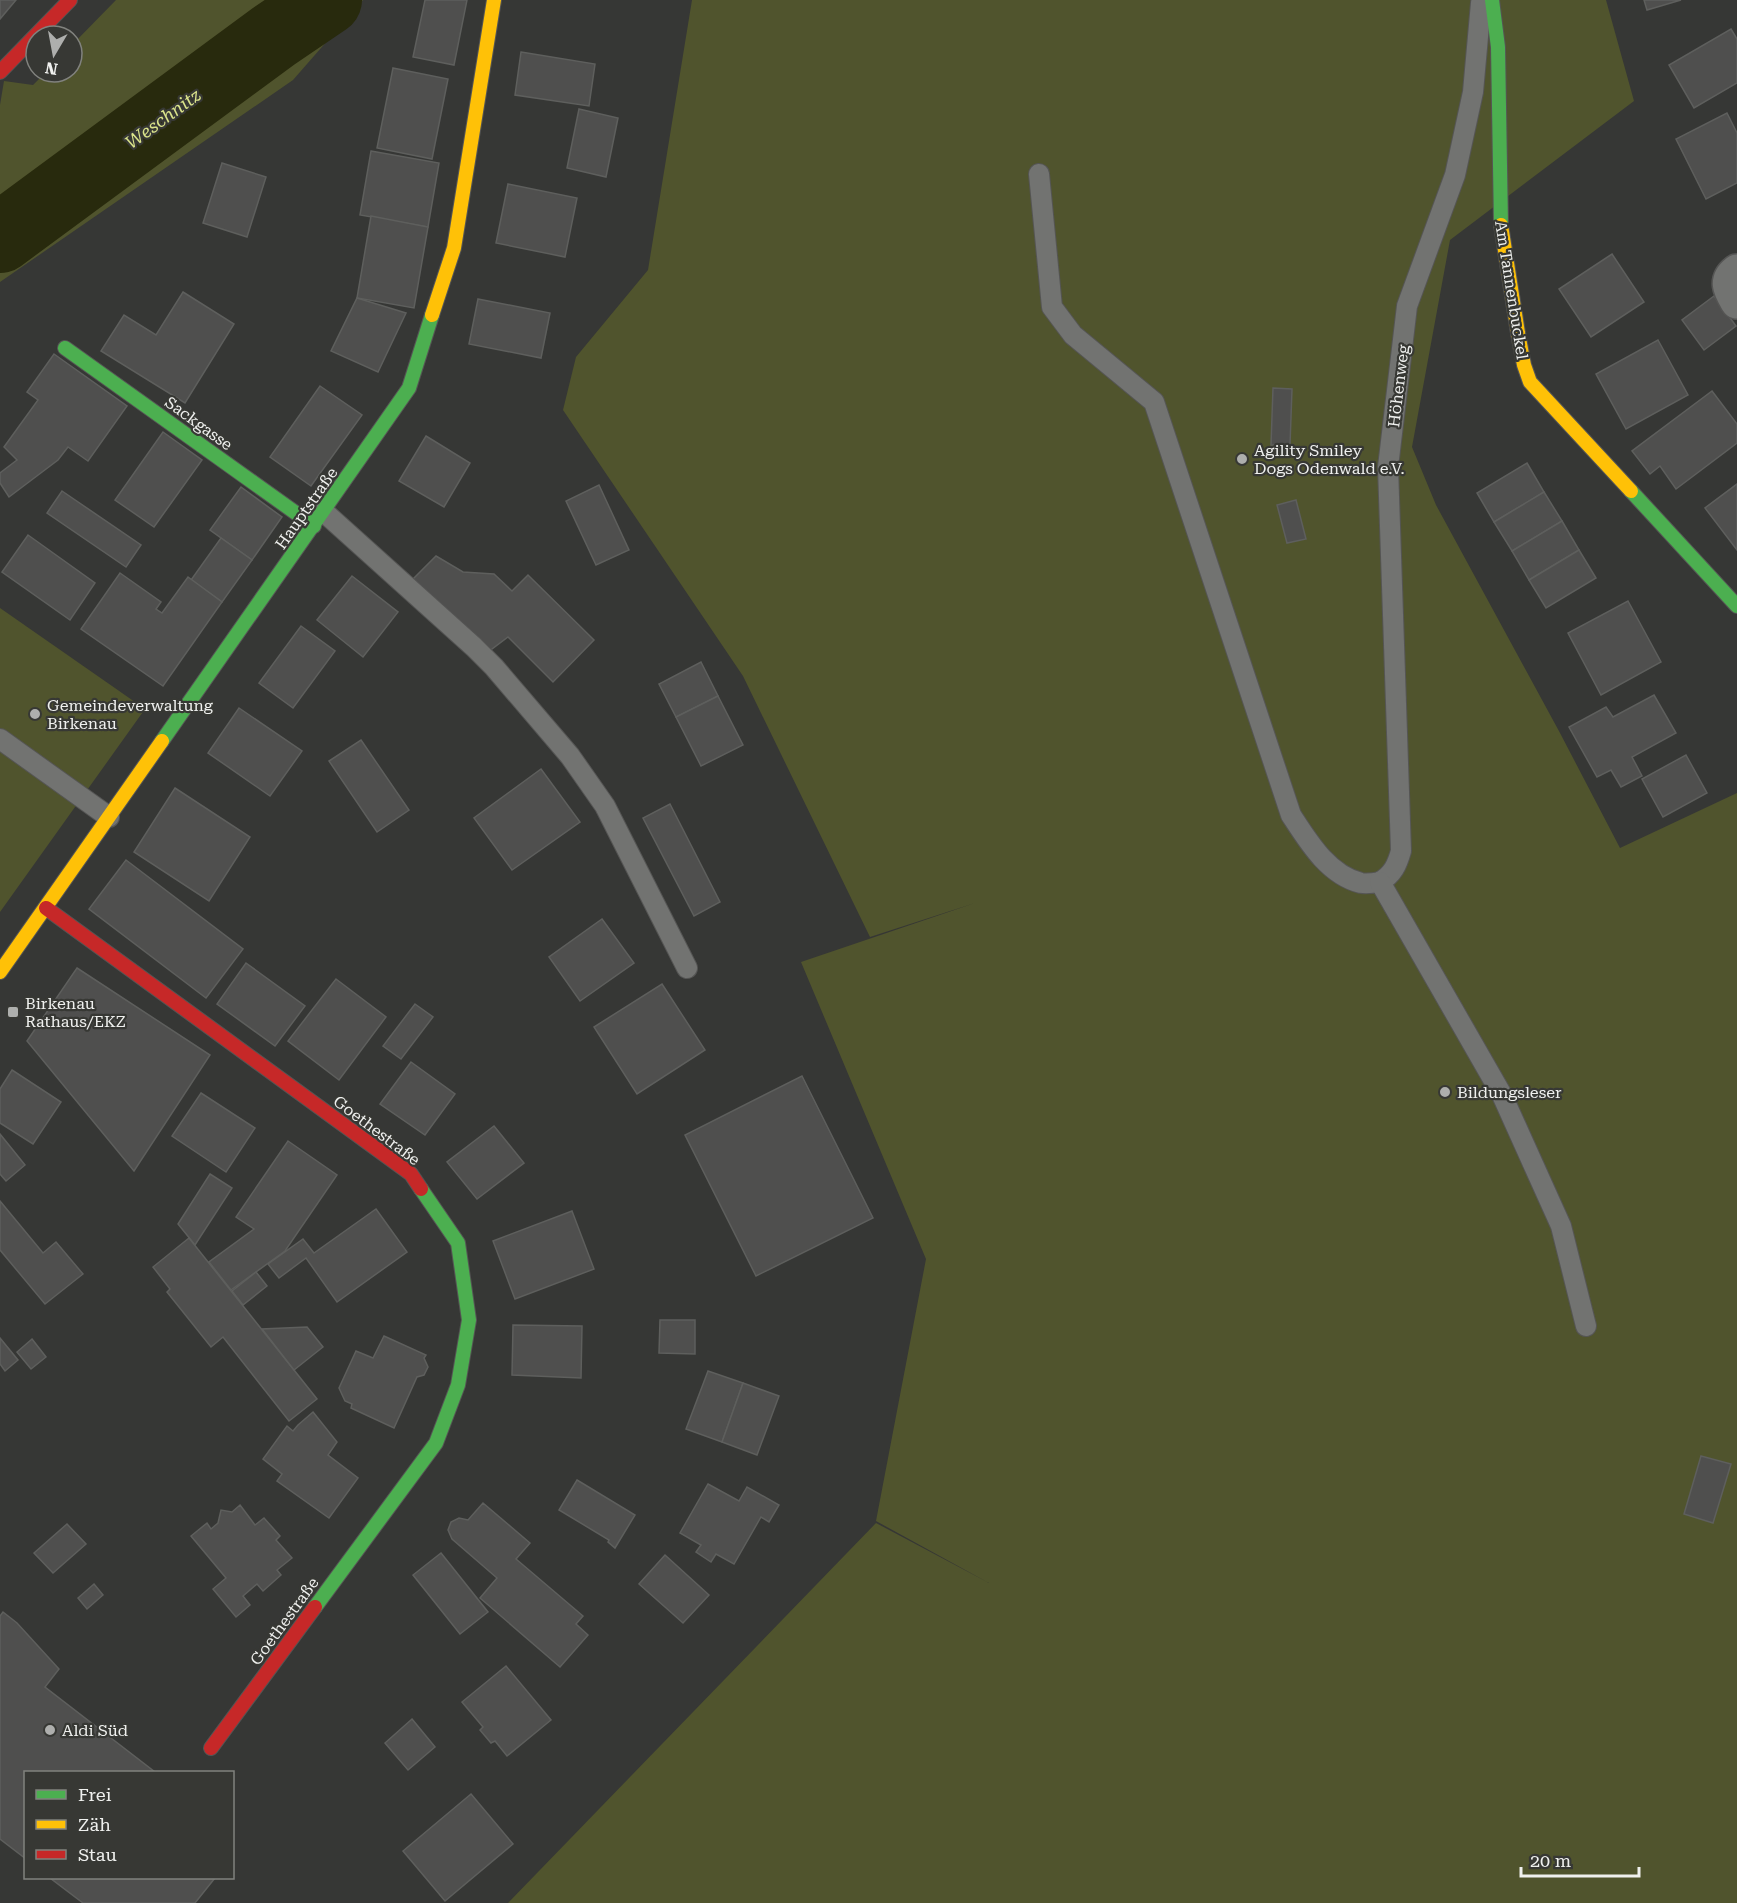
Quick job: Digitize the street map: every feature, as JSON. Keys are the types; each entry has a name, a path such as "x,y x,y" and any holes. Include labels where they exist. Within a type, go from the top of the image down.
{"street":[{"path":"0,72 70,0"},
{"name":"Hauptstraße","path":"0,972 409,388 454,248 494,0"},
{"name":"Am Tannenbuckel","path":"1492,0 1498,47 1501,228 1524,365 1530,382 1737,606"},
{"path":"1737,271 1730,277 1728,283 1737,302"},
{"name":"Sackgasse","path":"65,348 319,519"},
{"name":"Goethestraße","path":"46,908 411,1174 458,1243 470,1320 459,1385 436,1443 211,1748"}],"lane":[{"name":"Höhenweg","path":"1380,882 1390,875 1397,865 1401,851 1389,456 1407,306 1455,174 1473,92 1481,0"},
{"path":"1039,174 1052,307 1073,335 1154,402 1291,815 1315,851 1336,870 1348,879 1364,883 1380,882 1502,1095 1561,1226 1586,1326"},
{"path":"319,519 474,647 570,756 605,806 687,968"},
{"path":"0,739 109,817"}],"green space":[{"path":"116,0 363,0 293,80 0,282 0,105 4,81 33,85 84,84 84,33","holes":["186,66 185,79 153,101 142,99"]},
{"path":"692,0 1606,0 1634,101 1450,240 1412,447 1436,505 1620,848 1737,793 1737,1903 508,1903 876,1523 989,1583 876,1521 926,1259 801,962 975,903 870,937 743,676 563,410 576,357 648,270"},
{"path":"0,608 145,709 0,912"}],"building":[{"path":"0,0 16,0 0,19"},
{"path":"425,0 467,0 454,65 413,57"},
{"path":"1644,0 1681,0 1647,10"},
{"path":"1731,29 1737,39 1737,83 1694,108 1669,65"},
{"path":"521,52 595,64 589,106 515,95"},
{"path":"393,68 448,79 432,159 377,148"},
{"path":"579,109 618,118 606,177 567,168"},
{"path":"1727,113 1737,133 1737,183 1706,199 1676,139"},
{"path":"371,151 439,163 428,227 360,215"},
{"path":"222,163 266,177 247,237 203,223"},
{"path":"508,184 577,198 565,257 496,243"},
{"path":"371,216 428,227 414,308 357,298"},
{"path":"1612,254 1644,302 1591,337 1559,289"},
{"path":"183,292 234,324 185,403 101,351 124,315 156,335"},
{"path":"1714,296 1736,326 1704,350 1682,320"},
{"path":"357,298 406,313 378,372 331,351"},
{"path":"478,299 550,313 541,358 469,344"},
{"path":"1658,340 1688,395 1626,429 1596,374"},
{"path":"54,354 127,406 88,461 68,447 58,460 9,497 0,483 0,473 17,460 4,447 38,400 27,392"},
{"path":"320,386 362,415 311,486 270,457"},
{"path":"1273,388 1292,389 1290,445 1271,445"},
{"path":"1712,391 1737,424 1737,443 1676,489 1660,466 1650,474 1632,451"},
{"path":"163,432 202,460 154,527 115,500"},
{"path":"426,436 470,463 444,507 399,481"},
{"path":"1527,463 1544,492 1494,522 1477,493"},
{"path":"1737,484 1737,550 1705,508"},
{"path":"599,485 629,550 596,565 566,501"},
{"path":"241,487 282,517 252,560 210,530"},
{"path":"62,491 141,545 126,567 47,513"},
{"path":"1544,492 1562,521 1512,551 1494,522"},
{"path":"1296,500 1306,539 1287,543 1277,505"},
{"path":"1562,521 1579,550 1529,580 1512,551"},
{"path":"28,535 95,583 70,620 2,572"},
{"path":"221,538 252,560 222,602 191,580"},
{"path":"1579,550 1596,578 1546,608 1529,580"},
{"path":"436,556 463,572 494,574 512,591 528,575 594,640 553,682 508,637 488,652 413,579"},
{"path":"120,573 161,602 156,609 162,613 188,577 222,602 163,686 81,629"},
{"path":"352,576 398,612 363,657 317,620"},
{"path":"1628,601 1661,662 1601,695 1568,633"},
{"path":"301,626 335,651 293,708 259,683"},
{"path":"701,662 718,696 676,717 659,684"},
{"path":"1654,695 1676,733 1632,757 1642,776 1621,787 1611,770 1597,777 1569,727 1606,707 1613,717"},
{"path":"718,696 743,745 701,766 676,717"},
{"path":"239,708 302,751 270,796 208,753"},
{"path":"361,740 409,810 377,832 329,761"},
{"path":"1686,755 1707,793 1663,817 1642,779"},
{"path":"541,769 580,822 512,870 474,818"},
{"path":"175,788 250,837 209,901 134,852"},
{"path":"670,804 720,902 694,916 643,818"},
{"path":"126,860 243,949 206,998 89,909"},
{"path":"602,919 634,963 580,1001 549,957"},
{"path":"246,963 305,1006 275,1046 217,1004"},
{"path":"77,968 210,1055 134,1171 27,1041"},
{"path":"336,979 386,1017 339,1080 288,1041"},
{"path":"662,984 705,1050 637,1094 594,1027"},
{"path":"415,1004 433,1017 401,1059 383,1046"},
{"path":"411,1062 455,1094 425,1135 380,1104"},
{"path":"12,1070 61,1102 33,1144 0,1123 0,1089"},
{"path":"802,1076 873,1218 756,1276 685,1135"},
{"path":"201,1093 255,1128 226,1172 172,1136"},
{"path":"494,1126 524,1163 477,1199 447,1162"},
{"path":"0,1134 25,1165 6,1181 0,1174"},
{"path":"288,1141 337,1175 285,1251 231,1290 209,1262 254,1229 236,1217"},
{"path":"210,1174 232,1188 195,1245 178,1224"},
{"path":"0,1201 43,1253 56,1242 83,1274 45,1304 0,1250"},
{"path":"376,1209 407,1252 337,1302 306,1258 279,1278 268,1264 303,1239 314,1253"},
{"path":"572,1211 594,1269 515,1299 493,1241"},
{"path":"189,1238 317,1399 289,1421 223,1337 211,1347 167,1292 170,1289 153,1267"},
{"path":"256,1272 267,1286 243,1305 232,1291"},
{"path":"660,1320 695,1320 695,1354 659,1353"},
{"path":"513,1325 582,1326 581,1378 512,1375"},
{"path":"307,1327 323,1347 294,1370 262,1329"},
{"path":"384,1336 426,1355 424,1358 428,1367 424,1375 417,1377 394,1428 351,1408 352,1404 345,1401 339,1388 356,1351 373,1358"},
{"path":"0,1338 18,1360 5,1371 0,1364"},
{"path":"32,1339 46,1357 31,1369 17,1352"},
{"path":"708,1371 743,1383 722,1442 686,1429"},
{"path":"743,1383 779,1396 757,1455 722,1442"},
{"path":"313,1412 337,1442 328,1455 358,1478 329,1518 277,1481 282,1474 263,1459 287,1426 293,1431"},
{"path":"1701,1456 1731,1464 1713,1523 1684,1514"},
{"path":"577,1480 635,1515 615,1548 608,1542 609,1540 559,1510"},
{"path":"708,1484 739,1501 747,1487 779,1505 769,1522 761,1517 734,1564 716,1554 711,1562 696,1552 701,1545 680,1533"},
{"path":"483,1503 530,1543 516,1559 583,1616 576,1624 588,1635 560,1667 480,1598 497,1578 452,1539 448,1530 451,1522 459,1518 468,1520"},
{"path":"240,1505 255,1525 264,1518 280,1536 276,1540 292,1558 277,1570 281,1575 263,1591 257,1584 243,1596 250,1605 236,1617 213,1589 226,1578 191,1536 207,1523 211,1529 218,1523 221,1510 232,1512"},
{"path":"67,1524 86,1544 53,1573 34,1553"},
{"path":"441,1553 488,1612 460,1634 413,1575"},
{"path":"665,1555 709,1595 683,1623 639,1584"},
{"path":"94,1584 103,1595 87,1609 78,1598"},
{"name":"Aldi Süd","path":"3,1612 17,1623 59,1669 45,1687 154,1771 24,1771 24,1857 0,1839 0,1616"},
{"path":"506,1666 551,1720 507,1756 495,1741 491,1743 480,1730 483,1727 462,1702"},
{"path":"412,1719 435,1747 408,1770 385,1743"},
{"path":"471,1794 513,1844 445,1901 403,1851"},
{"path":"51,1879 214,1879 195,1903 83,1903"}],"waterway":[{"name":"Weschnitz","path":"0,238 274,36 327,0"}],"traffic: fast":[{"path":"1492,0 1498,47 1501,225"},
{"path":"162,741 409,388 432,315"},
{"path":"65,348 314,526"},
{"path":"1631,491 1737,606"},
{"path":"315,1607 436,1443 458,1385 469,1320 458,1243 421,1189"}],"traffic: slow":[{"path":"432,315 454,248 494,0"},
{"path":"1501,225 1518,333 1530,382 1631,491"},
{"path":"0,972 162,741"}],"traffic: jam":[{"path":"0,72 70,0"},
{"path":"46,908 411,1174 421,1189"},
{"path":"211,1748 315,1607"}],"place":[{"name":"Agility Smiley Dogs Odenwald e.V.","path":"1242,459"},
{"name":"Gemeindeverwaltung Birkenau","path":"35,714"},
{"name":"Birkenau Rathaus/EKZ","path":"13,1012"},
{"name":"Bildungsleser","path":"1445,1092"},
{"name":"Aldi Süd","path":"50,1730"}]}
